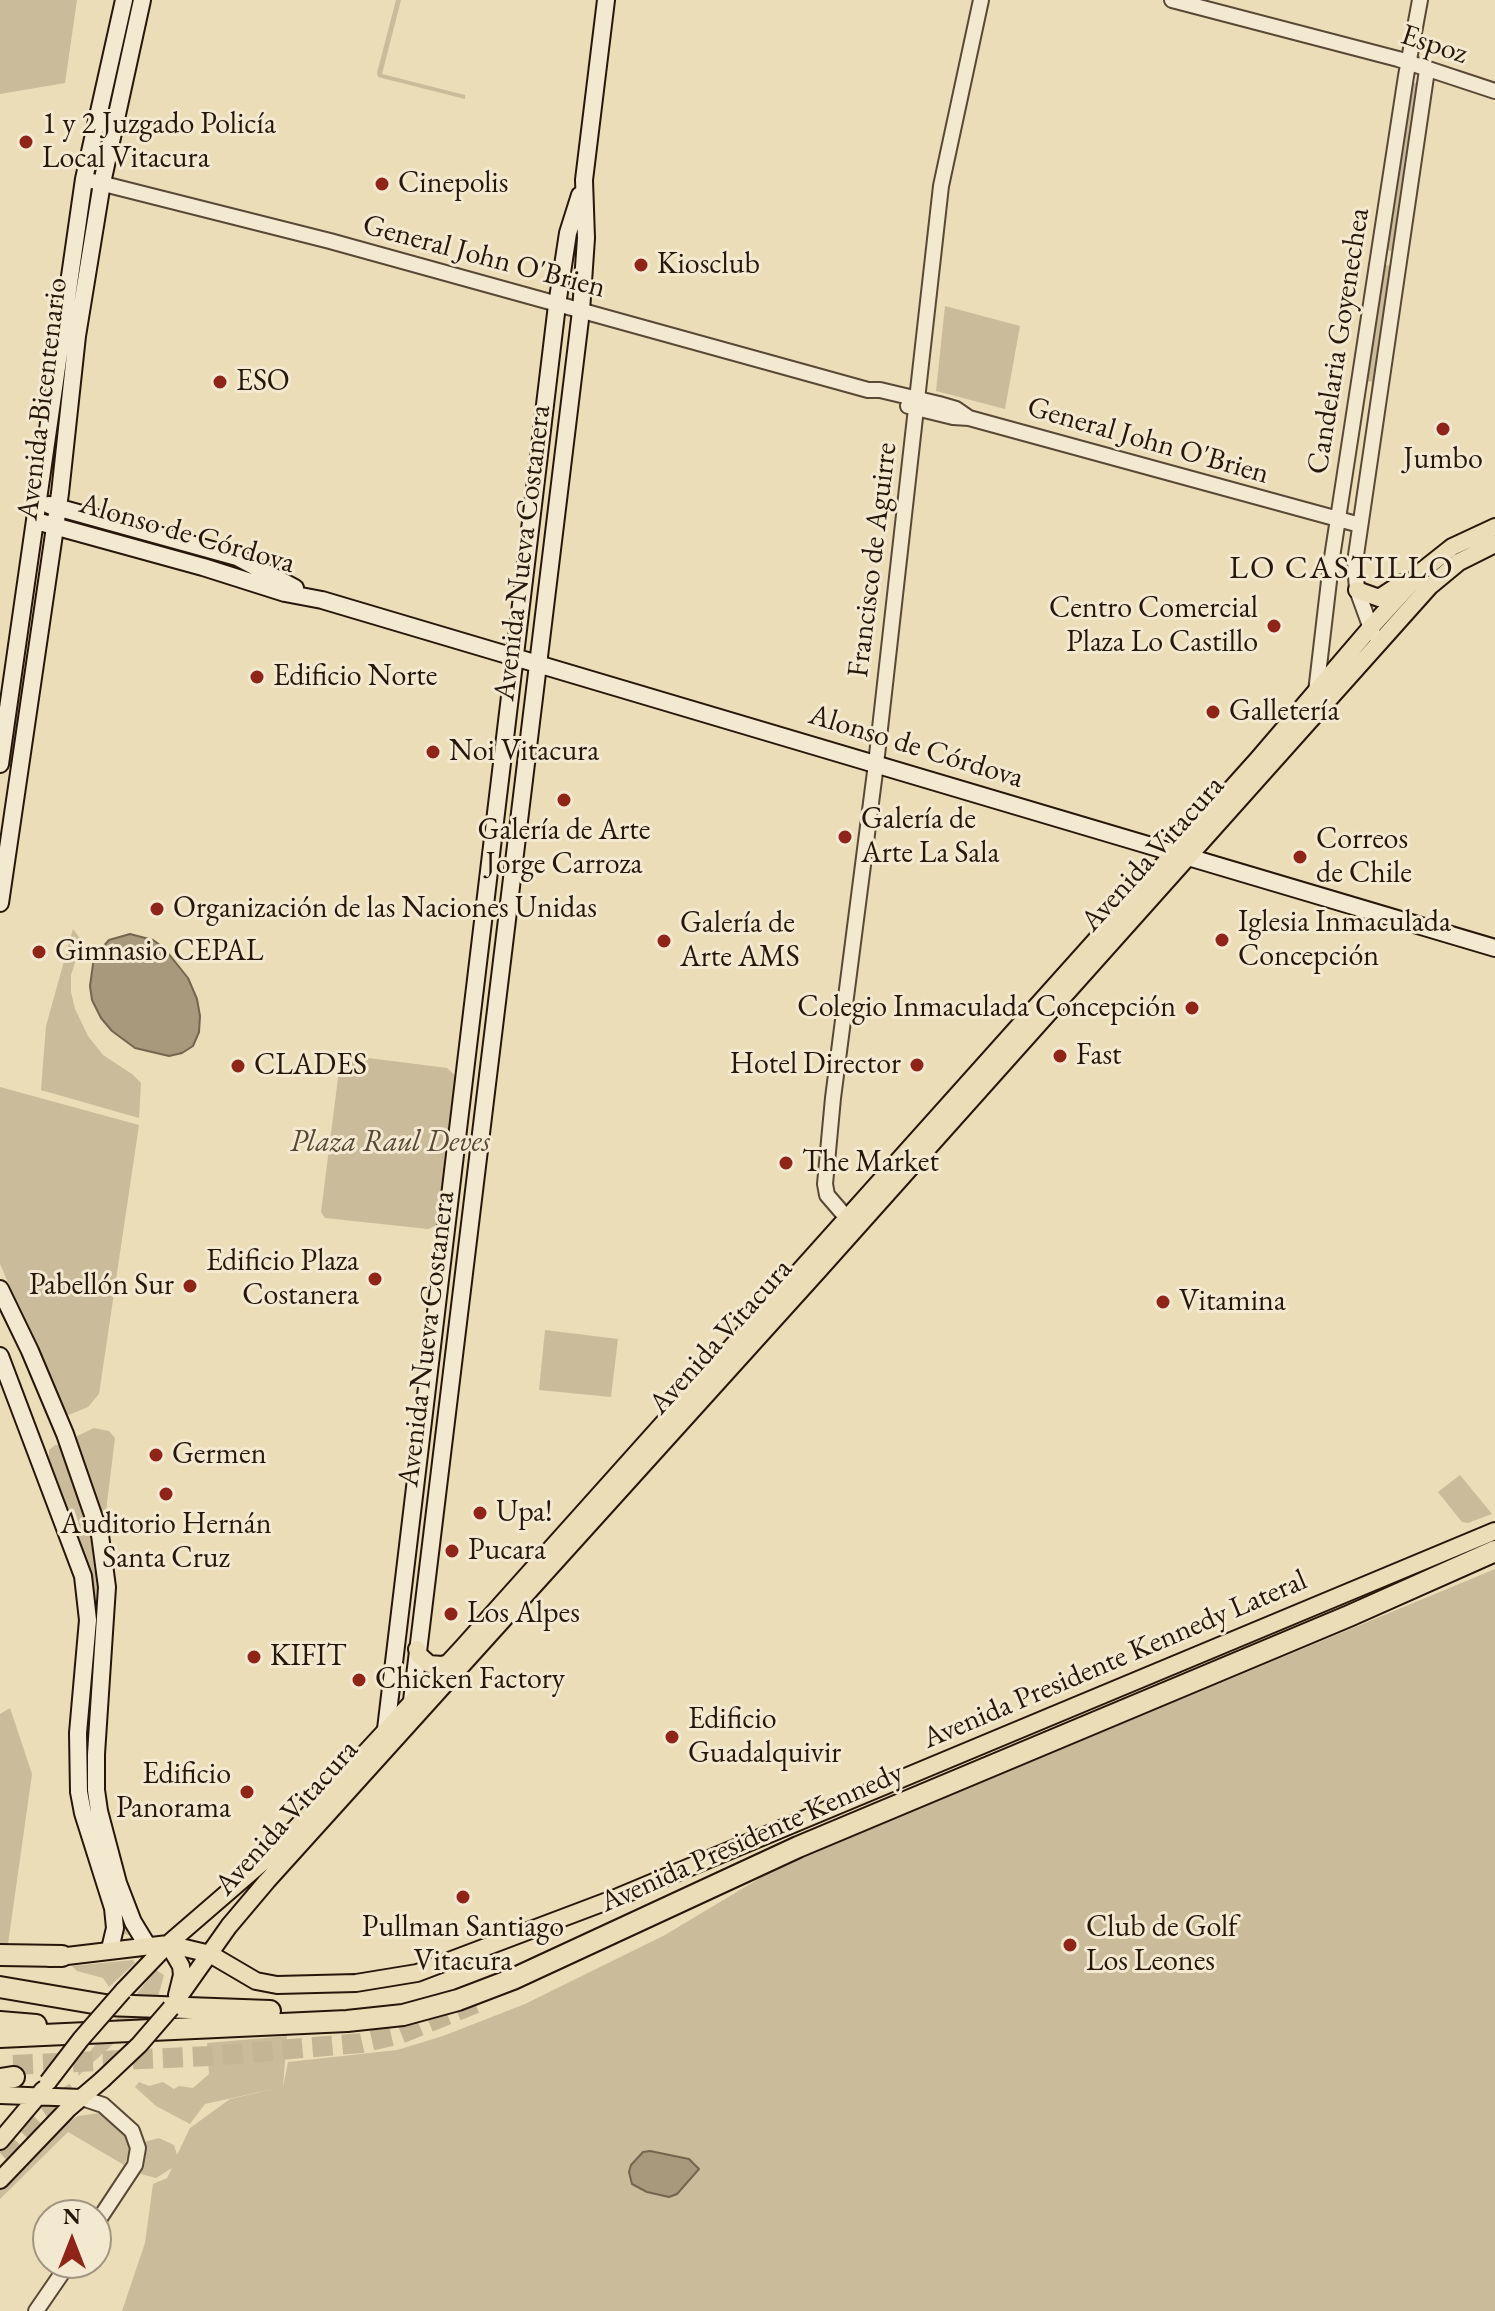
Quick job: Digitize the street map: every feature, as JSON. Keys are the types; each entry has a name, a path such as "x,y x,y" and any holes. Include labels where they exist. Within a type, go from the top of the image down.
{"highway":[{"name":"Avenida Presidente Kennedy","path":"0,2037 376,2019 429,2009 513,1979 798,1847 1349,1616 1495,1551"},
{"path":"9,1960 62,1956"},
{"path":"0,1987 105,2005 273,2011 395,2003 450,1995 513,1979"},
{"path":"0,2022 112,2030"}],"main road":[{"name":"Avenida Bicentenario","path":"0,764 84,179 124,0"},
{"name":"Avenida Bicentenario","path":"0,903 58,507 77,336 102,183 142,0"},
{"name":"Avenida Nueva Costanera","path":"391,1734 408,1718 412,1703 581,311 586,246 584,180 606,0"},
{"name":"Avenida Nueva Costanera","path":"391,1734 416,1491 557,305 568,233 584,180"},
{"name":"Alonso de Córdova","path":"39,503 237,557 248,574"},
{"name":"Alonso de Córdova","path":"36,521 203,567 248,574 322,600 538,665 1495,948"},
{"name":"Avenida Vitacura","path":"0,2141 123,1991 168,1944 271,1855 391,1734 826,1262 1181,855 1372,626 1423,570 1452,547 1495,527"},
{"name":"Avenida Vitacura","path":"412,1703 452,1668 463,1647 846,1217 1443,573 1495,544"},
{"path":"1357,590 1379,598 1423,570"},
{"path":"826,1262 823,1251 827,1239"},
{"path":"0,1289 65,1434 100,1535 107,1587 96,1754 99,1811 118,1883 133,1922 147,1945"},
{"path":"0,1356 74,1547 87,1601 87,1641 78,1733 79,1792 113,1908 115,1933 110,1949"},
{"path":"416,1491 427,1492 437,1486"},
{"name":"Avenida Presidente Kennedy Lateral","path":"62,1956 168,1944 210,1954 256,1981 277,1985 356,1983 398,1978 618,1897 1495,1531"},
{"path":"417,1649 429,1664 452,1668"},
{"name":"Avenida Vitacura","path":"0,2180 42,2135 139,2045 229,1926 391,1734"},
{"path":"229,1926 228,1951 236,1971"},
{"path":"168,1944 181,1966 178,1997"},
{"path":"0,2095 43,2089 82,2098"}],"street":[{"name":"Francisco de Aguirre","path":"846,1217 827,1195 825,1169 876,764 943,175 981,0"},
{"name":"Espoz","path":"1172,0 1409,63 1495,91"},
{"name":"Candelaria Goyenechea","path":"1316,692 1338,520 1420,0"},
{"name":"Candelaria Goyenechea","path":"1372,651 1372,626 1357,590 1357,543 1427,70"},
{"name":"General John O'Brien","path":"84,179 330,241 868,390 880,390 918,404 956,409 969,418 1360,525"},
{"path":"1360,377 1382,380"},
{"path":"1341,501 1350,510 1363,505"},
{"path":"1335,540 1350,534 1357,543"},
{"path":"82,2098 103,2105 132,2131 138,2148 133,2168 112,2200"},
{"path":"36,2311 58,2279"}],"green space":[{"path":"0,0 77,0 65,83 0,94"},
{"path":"396,0 401,0 382,74 465,95 465,99 378,77"},
{"path":"1410,82 1422,84 1395,251 1383,250"},
{"path":"1382,265 1394,266 1376,382 1365,381"},
{"path":"945,306 1020,326 1005,409 936,391"},
{"path":"73,929 82,941 71,975 75,1009 88,1036 103,1055 141,1083 139,1118 41,1090 46,1026"},
{"name":"Plaza Raul Deves","path":"353,1056 447,1068 458,1078 438,1225 428,1229 325,1218 321,1212 339,1070"},
{"path":"0,1087 139,1125 99,1394 88,1407 66,1416 0,1264"},
{"path":"545,1330 618,1339 611,1397 539,1390"},
{"path":"94,1428 109,1431 115,1438 104,1527 71,1439"},
{"path":"59,1445 84,1511 98,1569 88,1778 110,1873 129,1935 123,1934 90,1802 86,1759 88,1569 49,1457 49,1450"},
{"path":"1460,1475 1492,1514 1468,1523 1462,1522 1438,1492"},
{"name":"Club de Golf Los Leones","path":"1495,1569 1495,2311 122,2311 145,2243 153,2184 167,2178 172,2168 156,2178 141,2174 144,2142 159,2138 174,2145 177,2155 190,2128 230,2099 282,2087 205,2104 190,2124 156,2106 135,2087 139,2082 149,2086 163,2082 174,2089 179,2086 193,2088 209,2074 207,2043 287,2036 283,2087 288,2062 397,2050 443,2036 525,2004 665,1935 780,1866"},
{"path":"10,1708 32,1774 8,1944 0,1945 0,1714"},
{"path":"133,1960 135,1963 109,1987 103,1978 77,1971 72,1966"},
{"path":"156,1970 164,1975 158,1997 143,2017 78,2076 79,2065"},
{"path":"100,2113 111,2118 127,2138 130,2149 124,2165 68,2132 0,2199 0,2190 59,2128 78,2116"}],"shaded area":[{"path":"130,934 153,940 164,948 188,978 197,999 199,1032 193,1046 182,1053 169,1056 135,1048 112,1031 92,1000 90,986 94,957 109,940"},
{"path":"643,2152 689,2159 699,2169 677,2194 669,2197 647,2192 632,2184 629,2172"}],"tunnel":[{"path":"13,2065 210,2056 361,2043 400,2034 484,2000"},
{"path":"0,2153 37,2117 75,2092"}],"place":[{"name":"1 y 2 Juzgado Policía Local Vitacura","path":"26,142"},
{"name":"Cinepolis","path":"382,184"},
{"name":"Kiosclub","path":"641,265"},
{"name":"ESO","path":"220,382"},
{"name":"Jumbo","path":"1443,429"},
{"name":"Centro Comercial Plaza Lo Castillo","path":"1274,626"},
{"name":"Edificio Norte","path":"257,677"},
{"name":"Galletería","path":"1213,712"},
{"name":"Noi Vitacura","path":"433,752"},
{"name":"Galería de Arte Jorge Carroza","path":"564,800"},
{"name":"Galería de Arte La Sala","path":"845,837"},
{"name":"Correos de Chile","path":"1300,857"},
{"name":"Organización de las Naciones Unidas","path":"157,909"},
{"name":"Iglesia Inmaculada Concepción","path":"1222,940"},
{"name":"Galería de Arte AMS","path":"664,941"},
{"name":"Gimnasio CEPAL","path":"39,952"},
{"name":"Colegio Inmaculada Concepción","path":"1192,1008"},
{"name":"Fast","path":"1060,1056"},
{"name":"Hotel Director","path":"917,1065"},
{"name":"CLADES","path":"238,1066"},
{"name":"The Market","path":"786,1163"},
{"name":"Edificio Plaza Costanera","path":"375,1279"},
{"name":"Pabellón Sur","path":"190,1286"},
{"name":"Vitamina","path":"1163,1302"},
{"name":"Germen","path":"156,1455"},
{"name":"Auditorio Hernán Santa Cruz","path":"166,1494"},
{"name":"Upa!","path":"480,1513"},
{"name":"Pucara","path":"452,1551"},
{"name":"Los Alpes","path":"451,1614"},
{"name":"KIFIT","path":"254,1657"},
{"name":"Chicken Factory","path":"359,1680"},
{"name":"Edificio Guadalquivir","path":"672,1737"},
{"name":"Edificio Panorama","path":"247,1792"},
{"name":"Pullman Santiago Vitacura","path":"463,1897"},
{"name":"Club de Golf Los Leones","path":"1070,1945"}],"district":[{"name":"LO CASTILLO","path":"1342,569"}]}
